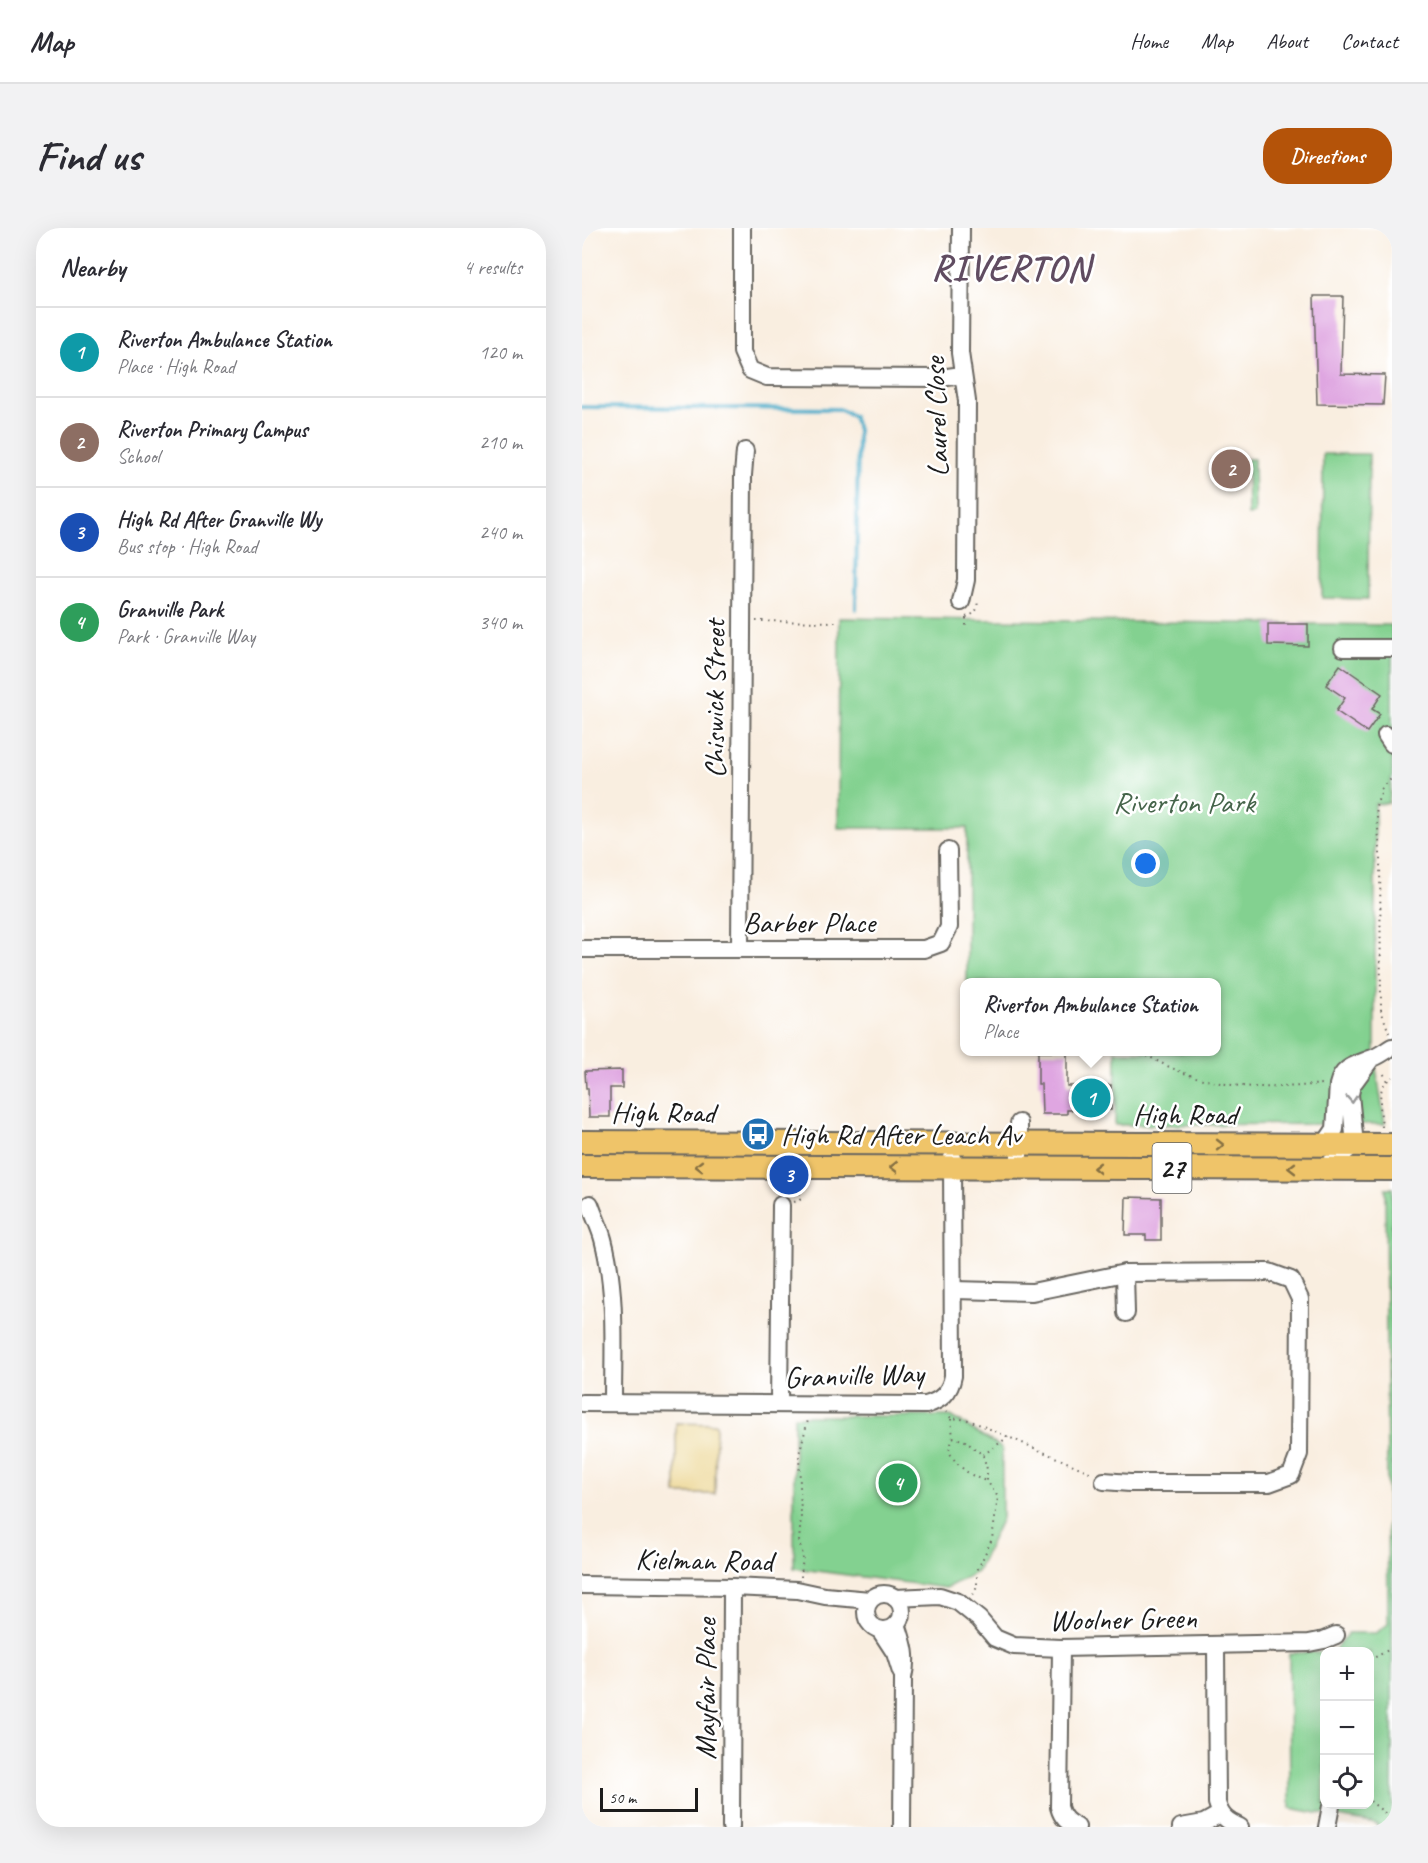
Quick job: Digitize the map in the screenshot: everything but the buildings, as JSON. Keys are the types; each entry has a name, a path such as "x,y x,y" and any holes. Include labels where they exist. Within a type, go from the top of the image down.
{"main road":[{"name":"High Road","path":"582,1142 952,1144 1019,1133 1355,1145 1387,1137"},
{"name":"High Road","path":"582,1166 1392,1169"}],"street":[{"path":"742,228 742,352 750,370 767,377 940,378 962,375"},
{"name":"Laurel Close","path":"961,228 960,353 967,401 966,580 961,602"},
{"name":"Chiswick Street","path":"740,948 741,621 745,451"},
{"path":"1343,648 1392,648"},
{"name":"Barber Place","path":"582,949 924,949 941,943 949,927 948,850"},
{"path":"1323,1168 1355,1145 1350,1094 1352,1085 1373,1058 1391,1041"},
{"path":"1324,1145 1335,1129 1338,1085 1346,1069 1354,1063 1373,1058"},
{"path":"1019,1133 1019,1167"},
{"name":"Granville Way","path":"582,1403 926,1404 943,1397 951,1387 953,1376 952,1144"},
{"path":"590,1204 603,1239 611,1282 613,1403"},
{"path":"779,1404 781,1205"},
{"path":"953,1290 1032,1292 1125,1274 1269,1272 1291,1280 1300,1299 1299,1454 1291,1475 1269,1483 1104,1481"},
{"path":"1125,1274 1126,1313"},
{"name":"Kielman Road","path":"582,1585 797,1590 825,1596 870,1600 875,1596 885,1594 898,1611 907,1661 903,1678 902,1827"},
{"name":"Mayfair Place","path":"732,1587 732,1827"},
{"name":"Kielman Road","path":"825,1596 867,1618 872,1626 880,1630 895,1653 903,1678"},
{"name":"Woolner Green","path":"898,1611 940,1596 965,1606 979,1618 995,1638 1014,1646 1061,1648 1329,1642"},
{"path":"867,1618 866,1609 870,1600"},
{"path":"880,1630 893,1628 898,1611"},
{"path":"1216,1645 1216,1793 1220,1814 1229,1822 1240,1827"},
{"path":"1061,1648 1059,1807 1068,1823 1077,1827"},
{"path":"1327,1827 1331,1809"},
{"path":"1181,1827 1204,1823 1220,1814"}],"path":[{"path":"741,621 839,622"},
{"path":"1391,1041 1381,1010 1380,850 1376,807 1382,788 1392,778"},
{"path":"1149,1056 1187,1075 1224,1084 1251,1088 1281,1088 1331,1083 1338,1085"},
{"path":"1373,1058 1387,1081"},
{"path":"1387,1137 1381,1091 1383,1085 1392,1077"},
{"path":"781,1205 800,1200 800,1182"},
{"path":"943,1397 943,1409 951,1418 953,1437 949,1451 954,1461 971,1475 987,1481"},
{"path":"797,1590 803,1568 803,1555 799,1542 801,1516 799,1454 810,1414"},
{"path":"951,1418 969,1420 1089,1471 1104,1481"},
{"path":"953,1437 965,1441 983,1455 987,1469 987,1481 998,1497 992,1539 977,1572 976,1587 972,1598 965,1606"},
{"path":"983,1455 1008,1437"},
{"path":"1374,1658 1392,1648"},
{"path":"1374,1804 1392,1819"}],"green space":[{"path":"1323,454 1369,454 1368,599 1322,598"},
{"path":"1247,459 1254,459 1255,514 1248,515"},
{"name":"Riverton Park","path":"839,618 1392,625 1392,774 1389,803 1375,804 1375,1062 1385,1124 1115,1125 1116,1056 1221,1056 1221,978 967,978 967,828 838,828"},
{"path":"1385,1188 1392,1188 1392,1827 1377,1827 1377,1824 1290,1808 1289,1653 1320,1652 1320,1809 1374,1809 1374,1647 1337,1647 1348,1633 1376,1633 1388,1624"},
{"path":"794,1416 951,1416 1002,1448 1002,1518 977,1572 946,1588 794,1568"}],"sand":[{"path":"676,1423 716,1424 715,1494 676,1494"}],"waterway":[{"path":"582,407 839,409 853,416 858,430 856,609"}],"tunnel":[{"path":"1079,1086 1079,1110"}],"place":[{"name":"Riverton Primary Campus","path":"1231,469"},
{"name":"Riverton Ambulance Station","path":"1091,1098"},
{"name":"High Rd After Leach Av","path":"758,1134"},
{"name":"High Rd After Granville Wy","path":"789,1175"},
{"name":"Granville Park","path":"898,1483"}],"district":[{"name":"RIVERTON","path":"1011,267"}]}
